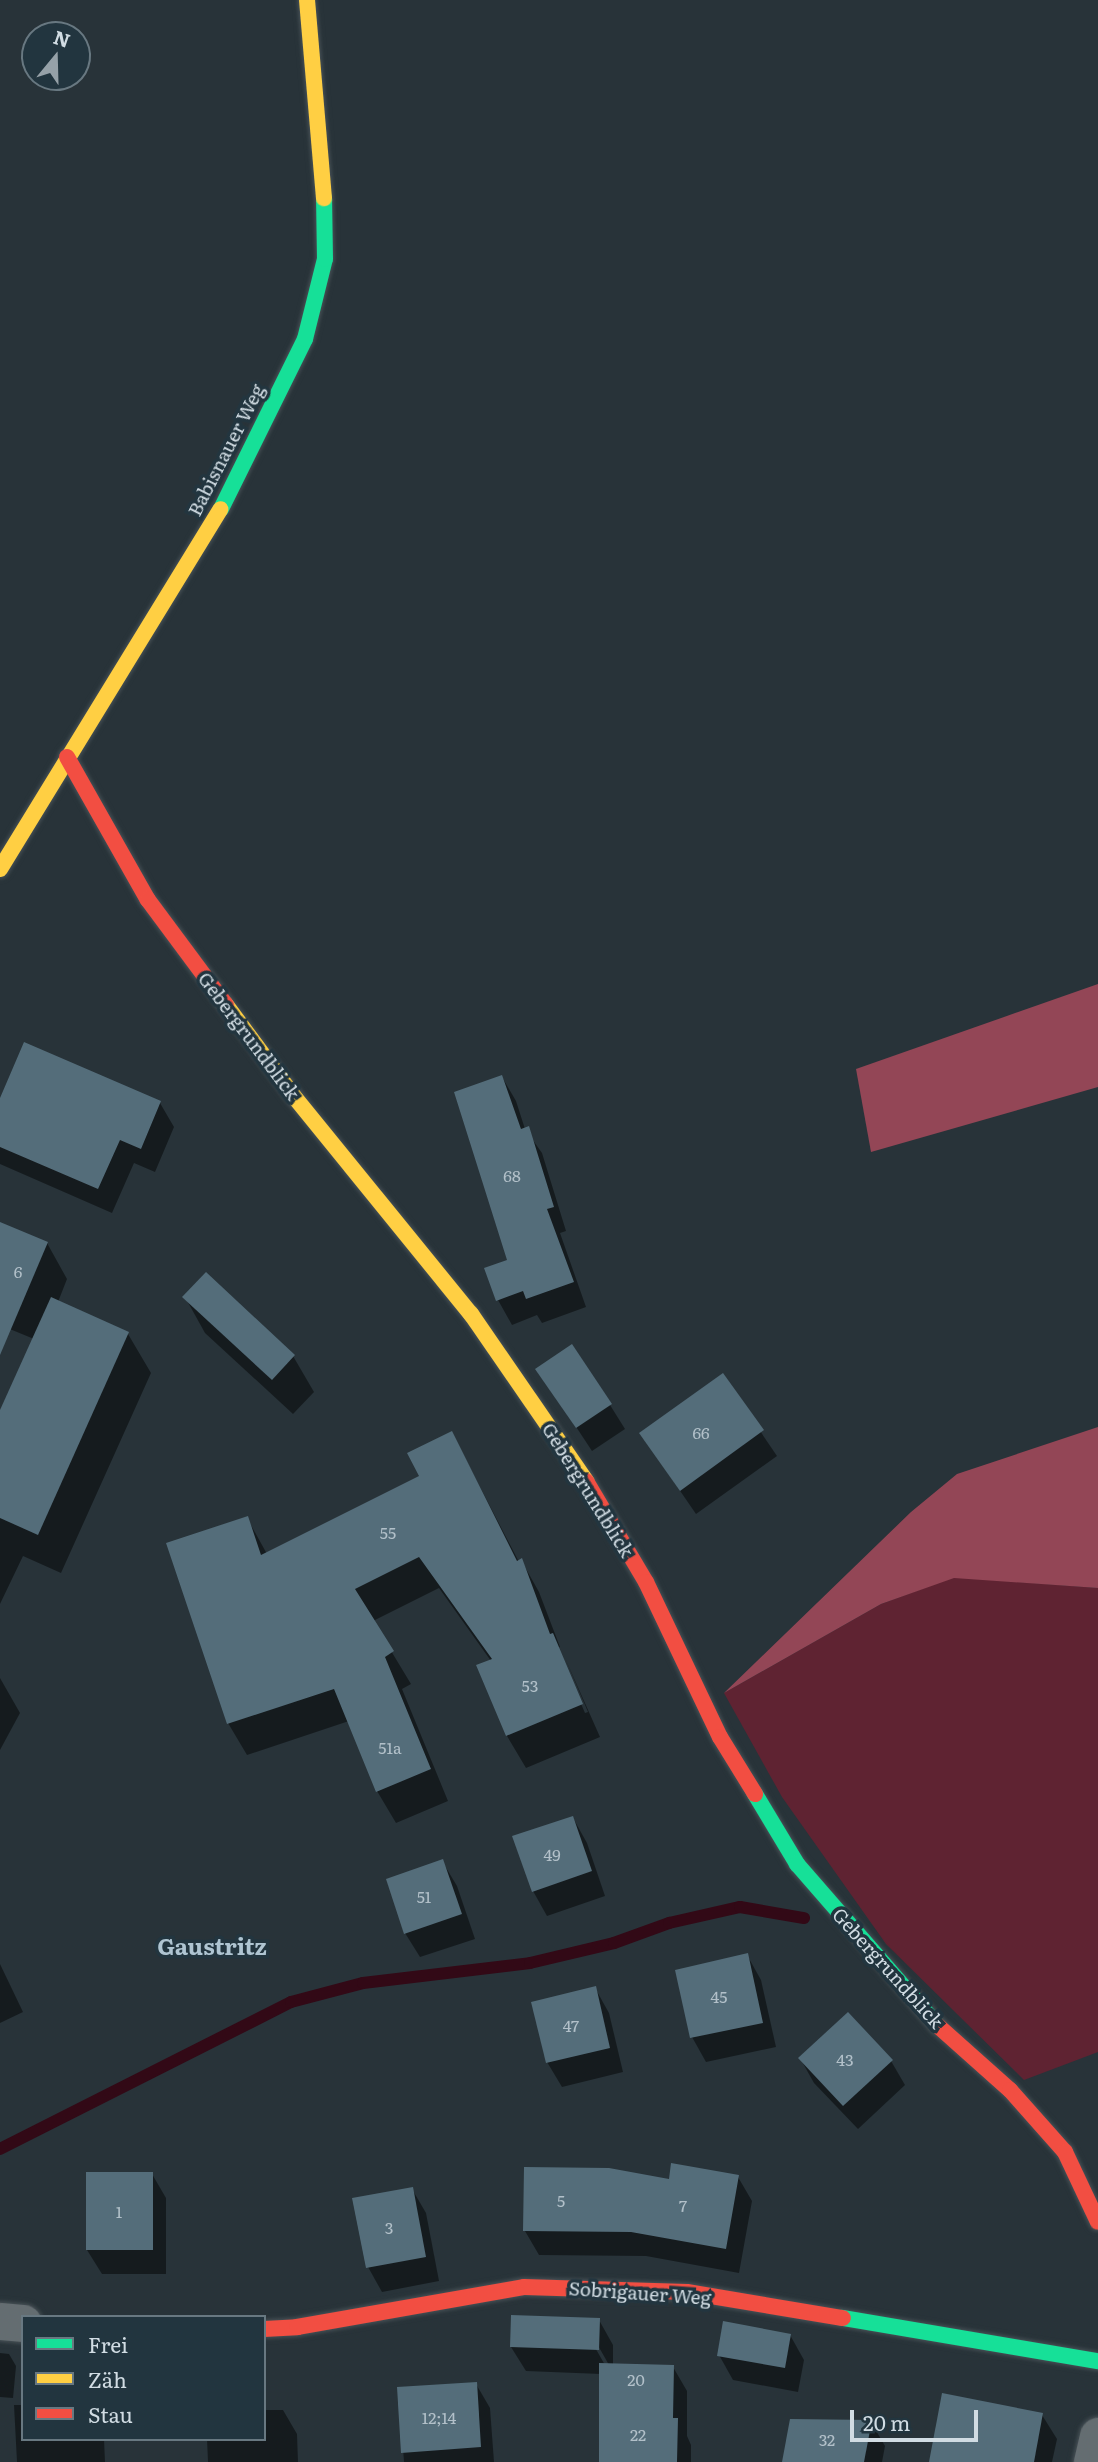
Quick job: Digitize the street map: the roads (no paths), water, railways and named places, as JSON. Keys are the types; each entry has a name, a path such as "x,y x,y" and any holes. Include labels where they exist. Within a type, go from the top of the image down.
{"street":[{"name":"Babisnauer Weg","path":"0,869 220,512 305,339 325,259 324,174 307,0"},
{"name":"Gebergrundblick","path":"67,757 148,900 292,1094 471,1314 584,1478 646,1582 720,1737 797,1864 925,2014 1010,2090 1065,2152 1098,2222"},
{"name":"Sobrigauer Weg","path":"266,2329 297,2327 524,2287 687,2292 1098,2361"},
{"path":"0,2321 21,2323"},
{"path":"1092,2462 1098,2436"}],"waterway":[{"path":"0,2149 291,2002 363,1983 530,1963 614,1943 669,1923 740,1907 804,1918"}],"district":[{"name":"Gaustritz","path":"212,1945"}]}
